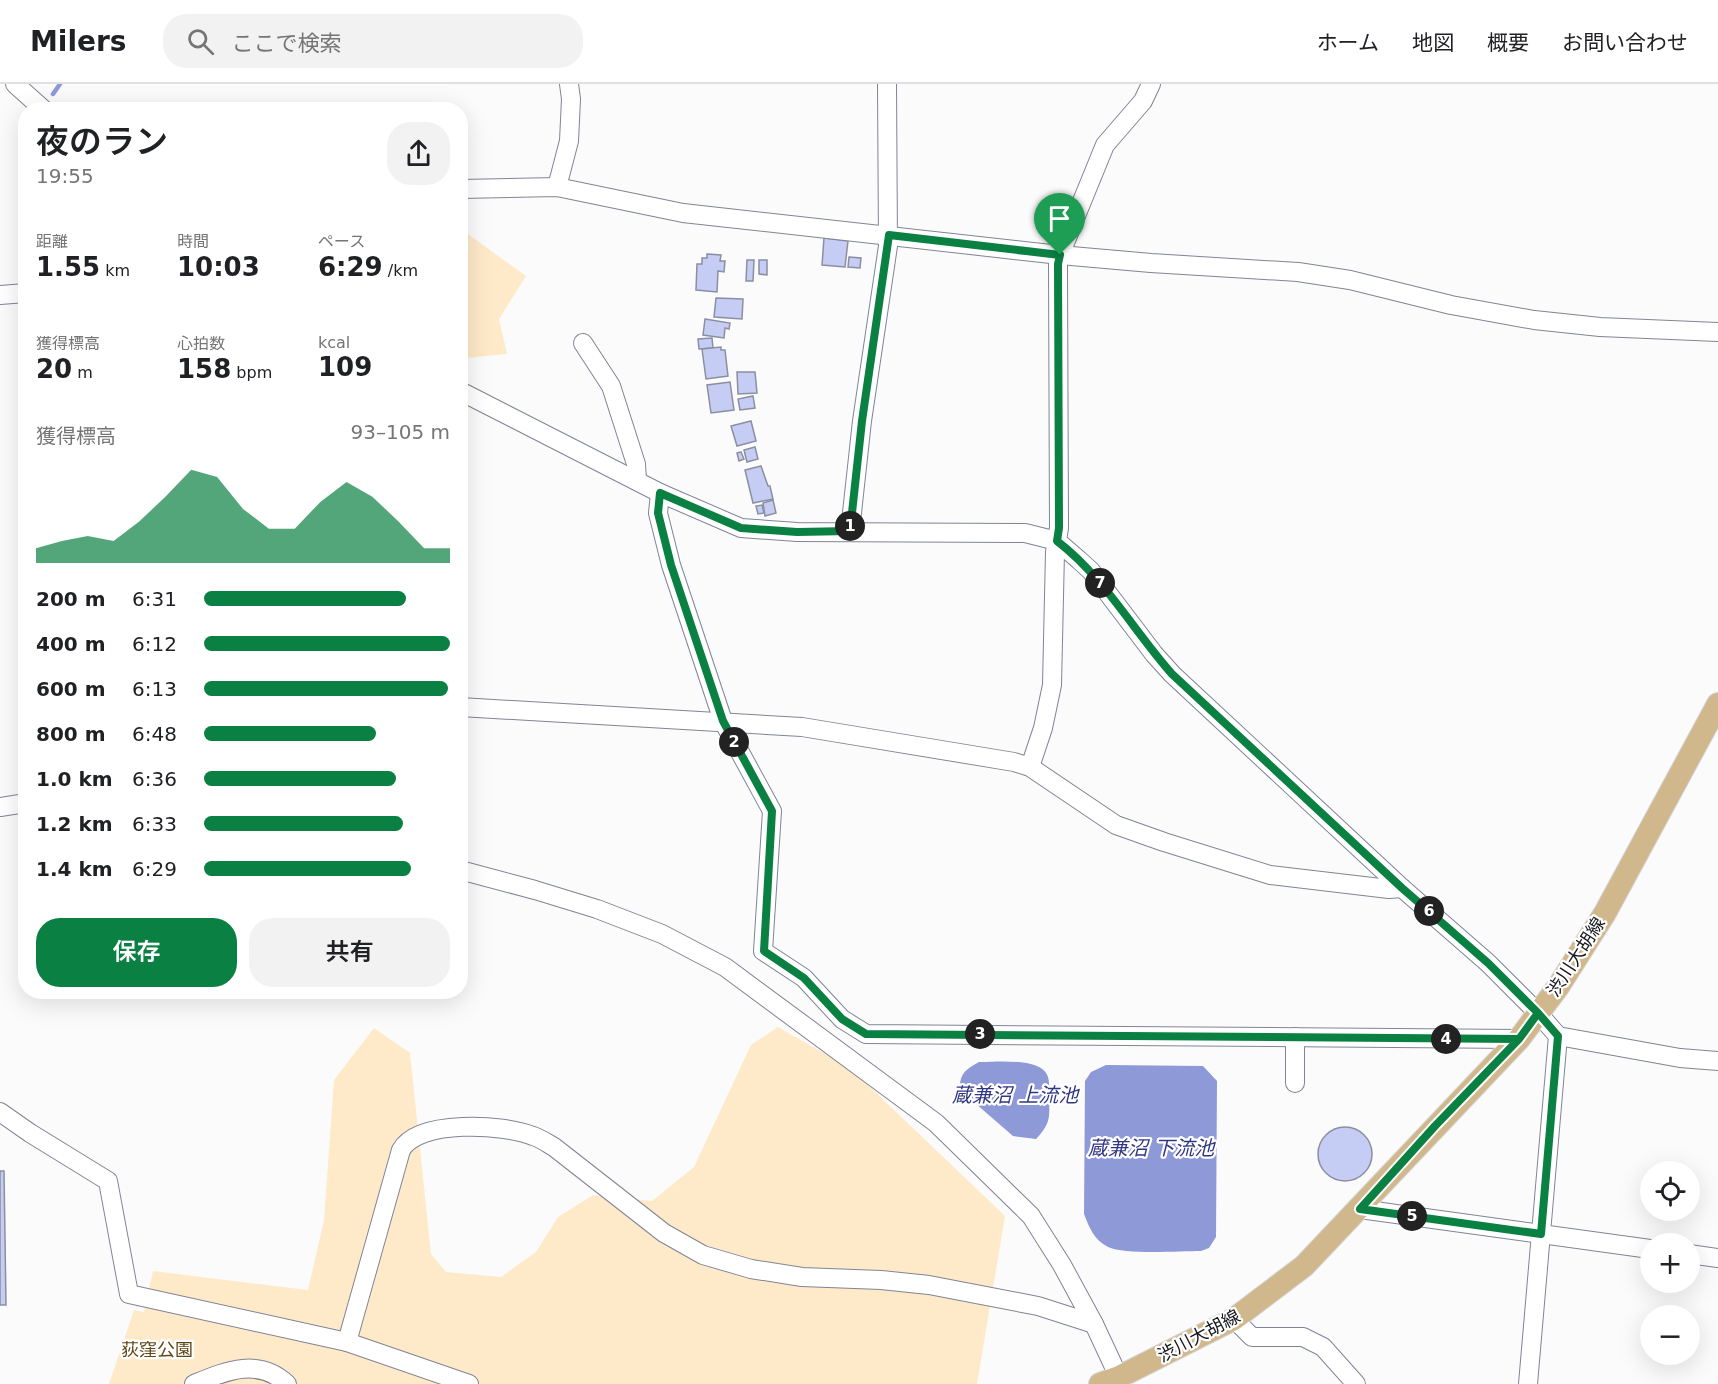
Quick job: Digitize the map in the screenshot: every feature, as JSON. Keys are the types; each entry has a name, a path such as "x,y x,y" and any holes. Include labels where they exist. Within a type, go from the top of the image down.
{"main road":[{"name":"渋川大胡線","path":"1114,1382 1234,1319 1304,1266 1519,1039 1574,964 1605,913 1709,736 1718,704"}],"street":[{"path":"15,84 35,102"},
{"path":"558,187 569,141 571,99 569,84"},
{"path":"850,531 862,421 889,235 887,84"},
{"path":"1030,767 1043,728 1052,685 1059,528 1058,264 1105,145 1143,101 1150,84"},
{"path":"468,189 558,187 683,213 1060,255 1298,272 1350,280 1451,305 1534,320 1600,327 1718,332"},
{"path":"0,295 18,294"},
{"path":"583,343 611,386 636,464 637,481"},
{"path":"468,394 660,493 741,528 797,532 1025,533 1057,541 1091,571 1154,654 1206,707 1402,888 1488,963 1558,1036 1680,1058 1718,1061"},
{"path":"660,493 658,513 671,565 723,721 772,811 764,951 804,978 842,1019 866,1034 1519,1039"},
{"path":"468,707 802,727 1014,762 1030,767 1116,825 1164,842 1270,875 1389,889 1402,888"},
{"path":"0,807 18,804"},
{"path":"468,872 597,909 662,934 725,967 936,1123 1030,1216 1062,1265 1094,1324 1114,1382"},
{"path":"826,1041 842,1019"},
{"path":"1528,1384 1558,1036"},
{"path":"1295,1037 1295,1083"},
{"path":"0,1112 108,1180 129,1294 346,1342 469,1384"},
{"path":"346,1342 400,1150 405,1143 425,1132 471,1127 510,1129 534,1136 554,1147 664,1233 703,1255 751,1269 802,1277 881,1280 929,1285 1038,1306 1094,1324"},
{"path":"1360,1209 1640,1248"},
{"path":"1700,1256 1718,1258"},
{"path":"1234,1319 1252,1337 1303,1337 1323,1347 1356,1384"},
{"path":"194,1384 218,1380 239,1369 254,1368 272,1373 286,1384"}],"green space":[{"path":"468,234 526,276 499,319 507,354 468,358"},
{"name":"荻窪公園","path":"778,1027 850,1068 1005,1216 977,1384 109,1384 134,1310 144,1312 153,1271 308,1290 324,1220 334,1080 374,1028 410,1053 431,1254 446,1272 501,1277 536,1252 558,1217 593,1195 652,1201 694,1167 751,1045"}],"water":[{"name":"蔵兼沼 上流池","path":"979,1062 1028,1063 1044,1071 1049,1083 1049,1118 1044,1130 1036,1139 1013,1136 960,1090 964,1073"},
{"name":"蔵兼沼 下流池","path":"1106,1065 1203,1066 1217,1081 1216,1237 1209,1248 1201,1251 1127,1251 1103,1244 1090,1228 1084,1214 1085,1081 1091,1072"}],"building":[{"path":"824,238 848,241 845,267 822,265"},
{"path":"707,254 721,255 720,261 725,261 724,272 718,271 717,292 696,290 697,264 702,264 702,258 707,258"},
{"path":"849,257 861,258 860,268 848,267"},
{"path":"747,260 754,260 753,281 746,281"},
{"path":"759,260 767,260 767,275 759,274"},
{"path":"716,298 743,299 742,319 714,317"},
{"path":"705,319 730,323 729,329 725,328 724,338 703,335"},
{"path":"712,338 713,348 699,349 698,339"},
{"path":"721,347 721,350 725,350 728,376 706,379 702,349"},
{"path":"737,372 755,372 757,393 738,394"},
{"path":"730,382 734,410 711,413 707,385"},
{"path":"753,396 755,408 740,410 738,399"},
{"path":"751,421 756,441 737,446 731,426"},
{"path":"755,447 758,459 747,462 744,450"},
{"path":"741,452 744,459 739,461 737,453"},
{"path":"761,466 773,499 753,503 745,470"},
{"path":"773,500 776,513 765,516 763,503"},
{"path":"762,505 764,513 758,514 756,506"},
{"path":"1345,1127 1355,1129 1364,1135 1370,1144 1372,1154 1370,1164 1364,1173 1355,1179 1345,1181 1335,1179 1326,1173 1320,1164 1318,1154 1320,1144 1326,1135 1335,1129"},
{"path":"0,1171 4,1171 6,1305 0,1305"}],"waterway":[{"path":"53,94 60,84"}],"route":[{"path":"1060,255 889,235 862,421 850,531 797,532 741,528 660,493 658,513 671,565 723,721 772,811 764,951 804,978 842,1019 866,1034 1519,1039 1538,1013 1558,1036 1541,1234 1360,1209 1435,1126 1519,1039 1538,1013 1488,963 1402,888 1172,674 1091,571 1057,541 1059,528 1058,264 1060,255"}]}
